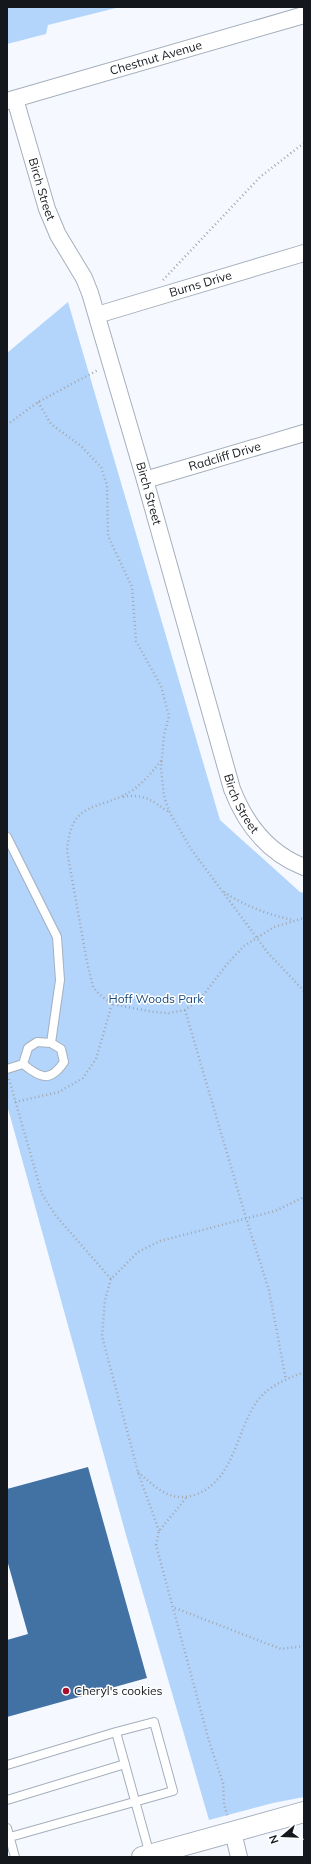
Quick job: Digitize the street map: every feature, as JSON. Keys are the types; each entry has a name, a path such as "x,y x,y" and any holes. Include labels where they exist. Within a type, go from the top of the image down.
{"street":[{"name":"Chestnut Avenue","path":"11,100 304,15"},
{"name":"Birch Street","path":"11,100 47,209 58,235 84,278 97,315 230,781 239,807 249,825 263,841 278,853 304,867"},
{"name":"Burns Drive","path":"97,315 304,253"},
{"name":"Radcliff Drive","path":"145,480 304,433"},
{"path":"146,1856 231,1825 304,1812"},
{"path":"231,1825 240,1857"}],"lane":[{"path":"7,838 57,937 60,980 51,1043"},
{"path":"37,1042 51,1043 61,1048 64,1062 57,1072 47,1077 35,1074 23,1064 28,1048 37,1042"},
{"path":"7,1069 23,1064"},
{"path":"7,1765 154,1722 173,1791 10,1837"},
{"path":"116,1732 135,1801 146,1856"},
{"path":"7,1800 125,1764"},
{"path":"7,1828 15,1857"}],"path":[{"path":"143,301 260,177 304,143"},
{"path":"7,425 38,402 110,363"},
{"path":"38,402 51,424 81,446 101,467 107,485 108,536 132,587 136,641 161,686 169,716 164,735 161,769 164,796 170,813 191,849 268,953 304,991"},
{"path":"162,761 134,789 120,797 82,812 75,821 68,835 67,851 87,962 93,987 100,995 112,1004 154,1012 169,1013 185,1010 201,998 228,963 244,946 274,927 304,918"},
{"path":"120,797 136,794 149,799 170,813"},
{"path":"221,889 251,906 275,916 294,920"},
{"path":"15,1102 59,1092 83,1078 96,1059 112,1004"},
{"path":"185,1010 246,1218 269,1290 286,1380"},
{"path":"7,1072 42,1194 56,1216 111,1279"},
{"path":"159,1531 138,1472 102,1336 105,1300 111,1279 138,1252 160,1241 275,1210 304,1197"},
{"path":"231,1825 224,1804 223,1783 156,1545 159,1531 186,1498 207,1490 224,1474 243,1429 258,1401 274,1385 304,1372"},
{"path":"138,1472 166,1494 186,1498"},
{"path":"174,1608 281,1649 304,1646"}],"green space":[{"path":"7,7 120,7 48,25 46,34 7,44"},
{"name":"Hoff Woods Park","path":"68,302 220,820 300,892 304,893 304,1797 273,1803 209,1820 126,1535 7,1105 7,353"}],"building":[{"path":"88,1467 147,1678 7,1717 7,1640 28,1634 7,1560 7,1489"}],"place":[{"name":"Cheryl's cookies","path":"66,1691"}]}
